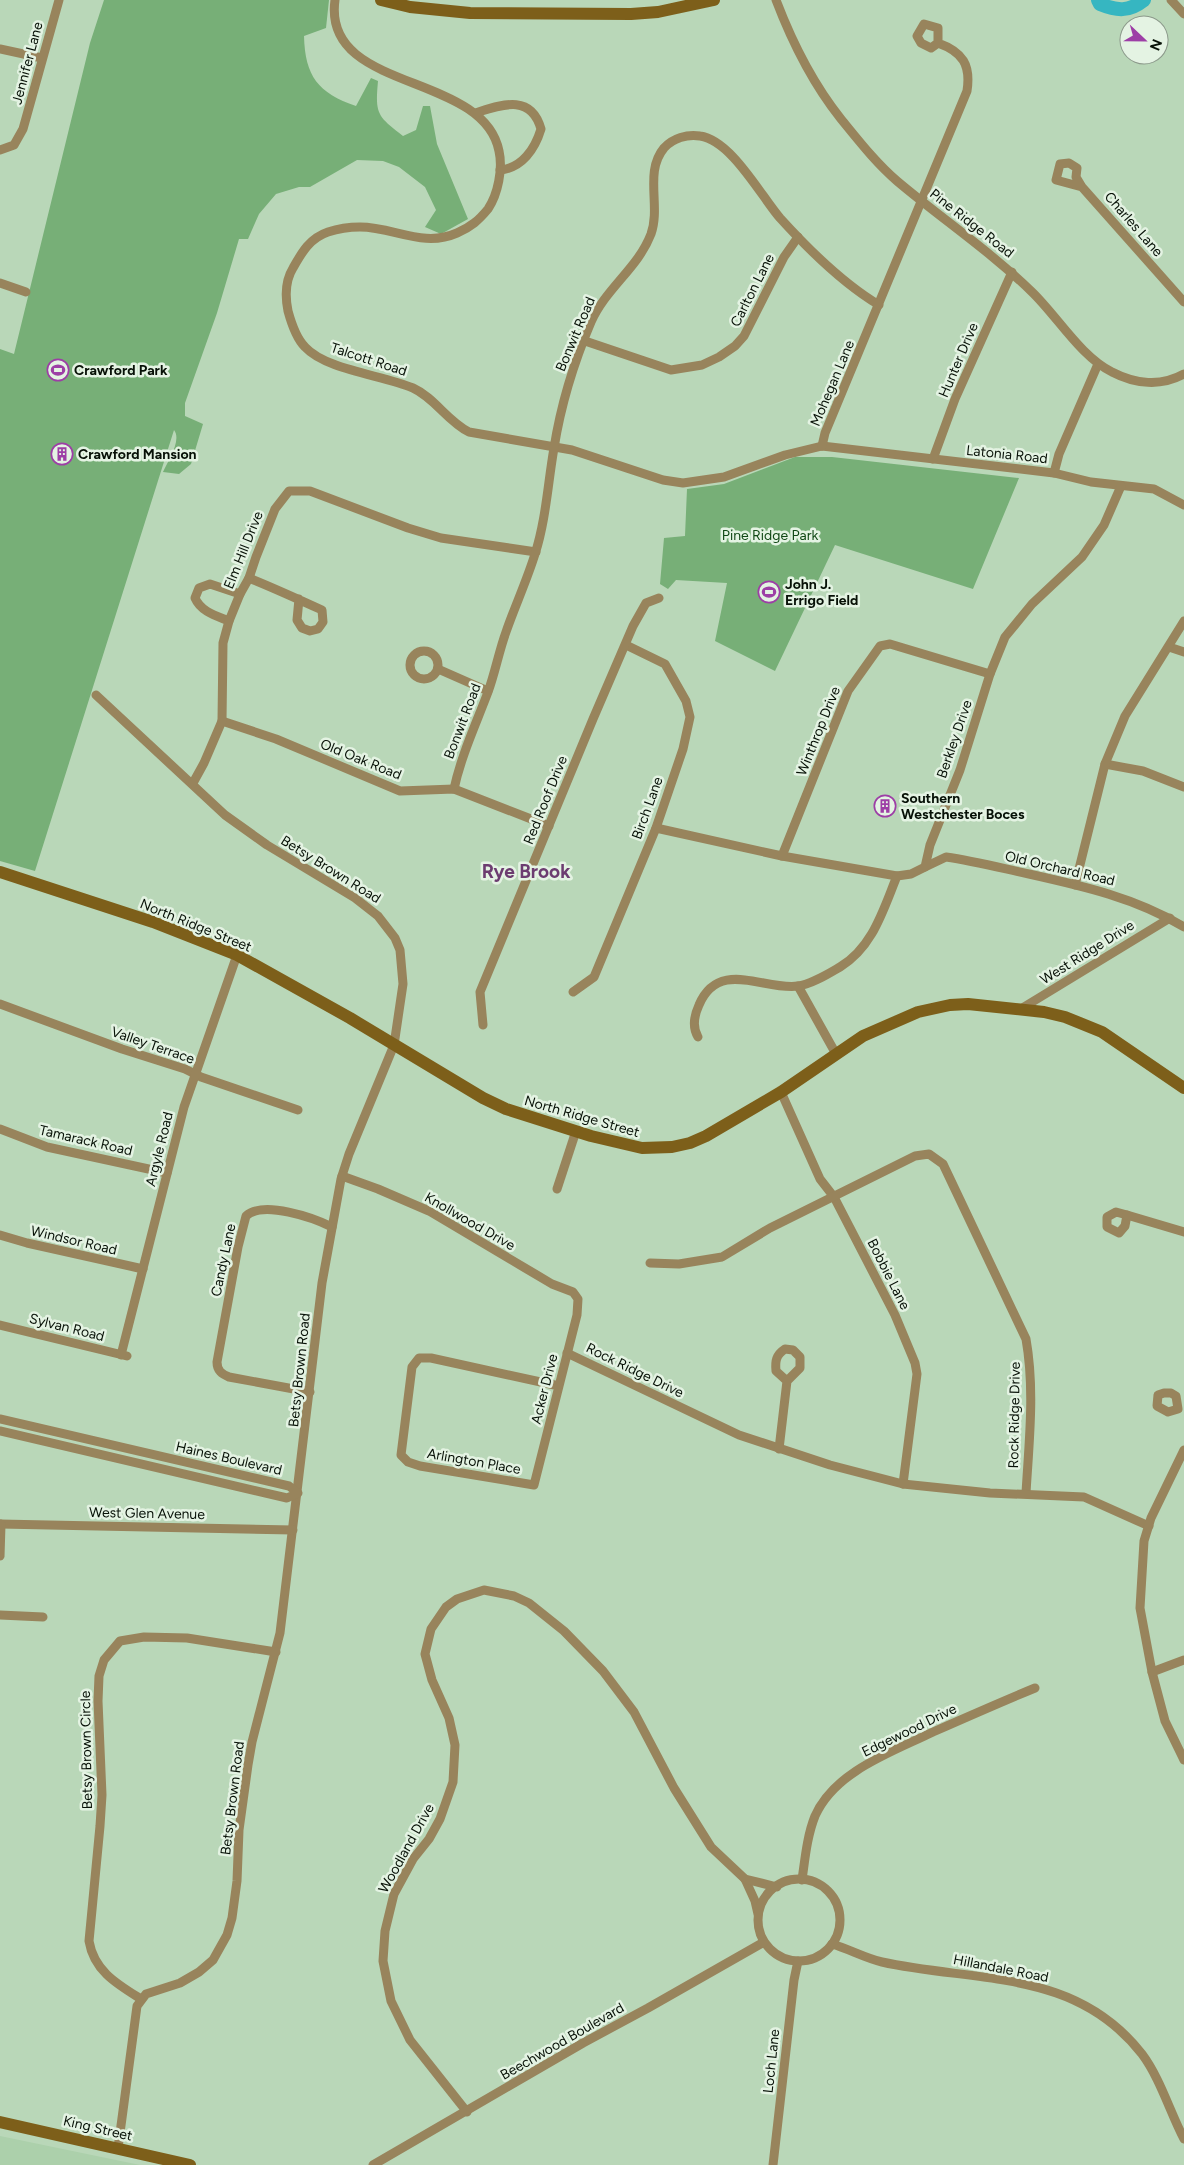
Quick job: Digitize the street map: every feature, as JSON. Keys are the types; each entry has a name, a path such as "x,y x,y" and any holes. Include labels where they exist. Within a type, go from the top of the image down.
{"street":[{"name":"Jennifer Lane","path":"0,150 14,145 23,129 59,0"},
{"name":"Talcott Road","path":"335,0 336,25 347,47 358,56 456,102 475,113 495,140 500,152 500,170 492,203 480,220 468,229 449,237 423,240 360,227 317,236 304,248 290,274 286,290 286,303 290,320 304,347 323,359 413,388 429,398 462,429 487,437 510,440"},
{"path":"381,0 410,7 470,13 631,14 658,12 714,0"},
{"name":"Pine Ridge Road","path":"776,0 823,95 870,153 896,180 1012,272 1034,293 1098,364"},
{"path":"1172,0 1184,14"},
{"name":"Mohegan Lane","path":"510,440 572,450 663,480 684,483 724,477 785,455 822,446 825,433 967,91 968,69 960,57 948,46 938,42"},
{"path":"0,49 42,58"},
{"path":"475,113 498,106 518,104 534,112 539,120 541,129 530,152 515,166 500,170"},
{"name":"Bonwit Road","path":"454,789 462,760 488,691 505,634 536,552 554,447 567,387 600,304 609,291 634,265 649,238 655,221 653,178 656,166 665,148 673,141 682,137 700,136 717,143 748,173 778,216 798,237 847,282 879,305"},
{"name":"Charles Lane","path":"1082,187 1184,302"},
{"name":"Carlton Lane","path":"584,341 671,370 702,365 719,357 735,346 744,336 784,257 798,237"},
{"name":"Hunter Drive","path":"933,460 955,399 1012,272"},
{"path":"0,283 26,292"},
{"path":"1054,473 1072,422 1098,364 1128,379 1142,382 1172,380 1184,374"},
{"name":"Latonia Road","path":"822,446 1054,473 1091,482 1154,489 1184,505"},
{"name":"Berkley Drive","path":"926,867 930,845 960,770 990,674 1005,637 1032,604 1082,557 1104,525 1121,486"},
{"name":"Elm Hill Drive","path":"193,783 204,764 222,721 223,643 229,621 249,578 275,509 289,491 310,491 408,528 441,538 536,552"},
{"path":"249,578 299,599"},
{"path":"229,621 206,611 198,605 195,598 199,588 210,584 240,594"},
{"name":"Red Roof Drive","path":"484,1025 480,992 593,719 641,610 646,603 659,598"},
{"path":"1075,885 1105,764 1125,716 1184,621"},
{"name":"Winthrop Drive","path":"782,856 848,691 880,646 890,644 990,674"},
{"name":"Birch Lane","path":"573,992 594,977 656,828 683,749 690,717 686,701 665,664 626,646"},
{"path":"1169,646 1184,652"},
{"path":"438,669 488,691"},
{"name":"Betsy Brown Road","path":"96,695 193,783 225,815 267,845 355,898 378,916 395,938 400,950 403,984 394,1044 349,1154 342,1176 332,1227 322,1283 298,1493 276,1652 257,1720 248,1765 239,1830 235,1901 227,1935 218,1953 199,1972 180,1984 146,1994 141,1999"},
{"name":"Old Oak Road","path":"222,721 276,739 400,791 454,789 549,826"},
{"path":"1105,764 1143,771 1184,787"},
{"path":"656,828 782,856 897,876 911,874 926,867"},
{"name":"Old Orchard Road","path":"926,867 946,857 1075,885 1124,898 1152,909 1184,927"},
{"name":"North Ridge Street","path":"0,872 153,922 237,954 498,1106 576,1132 642,1148 672,1147 690,1143 706,1136 781,1092 863,1036 888,1024 935,1007 968,1004 1065,1016 1102,1032 1184,1088"},
{"path":"698,1037 694,1026 695,1014 701,999 718,983 749,979 798,986 815,980 858,954 868,942 897,876"},
{"name":"West Ridge Drive","path":"1019,1010 1170,918"},
{"name":"Argyle Road","path":"124,1356 143,1268 184,1107 237,954"},
{"path":"798,986 836,1054"},
{"name":"Valley Terrace","path":"0,1004 122,1049 185,1069 298,1110"},
{"name":"Bobbie Lane","path":"781,1092 820,1179 834,1197 895,1316 915,1363 916,1383 903,1484"},
{"name":"Tamarack Road","path":"0,1130 47,1147 167,1173"},
{"path":"557,1190 576,1132"},
{"name":"Rock Ridge Drive","path":"567,1353 739,1435 830,1465 903,1484 990,1492 1026,1493 1030,1412 1030,1361 1026,1339 943,1164 929,1154 915,1156 770,1228 722,1257 679,1264 650,1263"},
{"name":"Knollwood Drive","path":"342,1176 429,1211 552,1284 572,1292 578,1299"},
{"name":"Candy Lane","path":"310,1392 229,1377 221,1374 217,1362 246,1216 255,1210 266,1208 321,1222 332,1227"},
{"path":"1127,1215 1184,1232"},
{"name":"Windsor Road","path":"0,1235 27,1243 143,1268"},
{"name":"Acker Drive","path":"534,1485 577,1315 578,1299"},
{"name":"Sylvan Road","path":"0,1325 124,1356"},
{"name":"Arlington Place","path":"534,1485 420,1466 408,1462 400,1455 412,1367 416,1360 424,1358 559,1386"},
{"path":"778,1449 787,1381"},
{"name":"Haines Boulevard","path":"0,1419 289,1486 298,1493 287,1498 0,1432"},
{"path":"1184,1450 1144,1541 1140,1608 1152,1672 1165,1721 1184,1760"},
{"path":"1026,1493 1084,1497 1149,1526"},
{"path":"0,1556 1,1524"},
{"name":"West Glen Avenue","path":"1,1524 293,1530"},
{"name":"Woodland Drive","path":"467,2112 410,2040 391,2001 383,1961 385,1931 394,1894 413,1859 429,1839 440,1819 453,1782 455,1745 449,1718 432,1680 425,1654 431,1630 446,1608 457,1599 484,1590 499,1592 529,1603 564,1631 603,1671 634,1712 674,1788 711,1847 745,1879 755,1901 758,1917"},
{"path":"0,1616 42,1617"},
{"name":"Betsy Brown Circle","path":"141,1999 102,1970 92,1953 89,1943 88,1933 102,1795 98,1701 99,1676 104,1660 120,1642 161,1636 196,1639 276,1652"},
{"path":"1152,1672 1184,1660"},
{"name":"Edgewood Drive","path":"802,1880 810,1832 815,1815 832,1792 846,1779 881,1756 1035,1688"},
{"path":"745,1879 777,1886"},
{"path":"802,1880 819,1885 833,1898 838,1908 839,1926 832,1944 818,1956 798,1961 779,1956 764,1942 760,1934 758,1917 762,1904 768,1894 777,1886 787,1881 802,1880"},
{"name":"Beechwood Boulevard","path":"373,2165 583,2043 764,1942"},
{"name":"Hillandale Road","path":"832,1944 881,1961 1043,1988 1086,2005 1107,2018 1131,2041 1143,2056 1184,2138"},
{"name":"Loch Lane","path":"773,2165 794,1980 798,1961"},
{"path":"118,2148 134,2021 137,2006 141,1999"},
{"name":"King Street","path":"0,2122 190,2165"}],"shaded area":[{"path":"0,2136 140,2165 0,2165"}],"green space":[{"name":"Crawford Park","path":"104,0 329,0 326,28 304,36 307,62 316,81 332,95 356,106 371,78 378,81 377,101 380,113 388,124 403,136 416,130 423,106 430,106 437,144 468,219 441,234 425,227 436,210 425,187 399,167 383,161 357,160 310,187 299,187 276,194 259,214 248,239 239,239 217,313 185,403 185,416 203,424 191,464 179,474 163,472 175,445 176,434 174,430 35,871 0,861 0,349 14,354 90,43"},
{"name":"Pine Ridge Park","path":"795,457 832,457 1019,478 973,589 835,545 775,671 715,641 727,583 676,580 668,589 660,584 664,538 685,536 687,489 724,484"}],"waterway":[{"path":"1098,0 1100,4 1117,9 1133,7 1144,0"}],"place":[{"name":"Crawford Park","path":"58,370"},
{"name":"Crawford Mansion","path":"62,454"},
{"name":"John J. Errigo Field","path":"769,592"},
{"name":"Southern Westchester Boces","path":"885,806"}],"district":[{"name":"Rye Brook","path":"526,871"}]}
